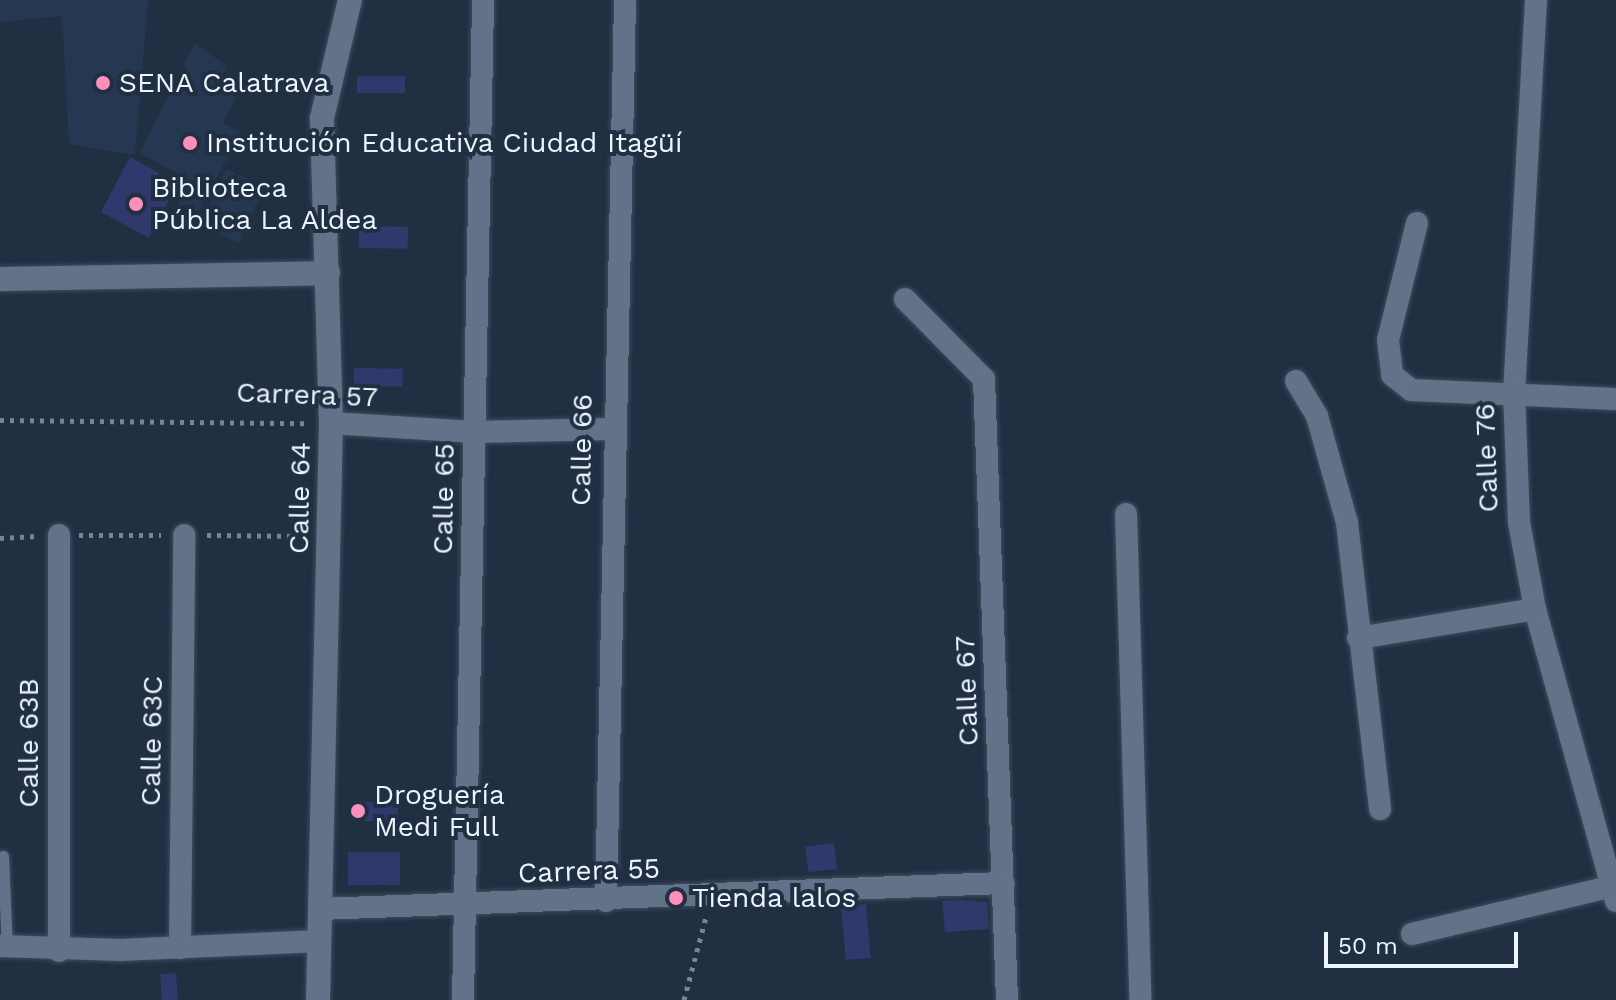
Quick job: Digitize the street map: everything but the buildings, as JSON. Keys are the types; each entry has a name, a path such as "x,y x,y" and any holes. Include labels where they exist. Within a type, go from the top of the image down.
{"street":[{"name":"Calle 64","path":"318,1000 331,423 322,118 350,0"},
{"name":"Calle 65","path":"463,1000 483,0"},
{"name":"Calle 66","path":"606,901 611,429 625,0"},
{"name":"Calle 76","path":"1536,0 1514,392 1519,522 1535,609 1613,894"},
{"path":"1417,223 1388,340 1392,375 1411,390 1514,392 1616,399"},
{"path":"0,279 328,273"},
{"name":"Calle 67","path":"905,299 984,379 1007,1000"},
{"path":"1296,381 1317,416 1337,479 1380,809"},
{"name":"Carrera 57","path":"331,423 475,432 611,429"},
{"path":"1126,514 1140,1000"},
{"name":"Calle 63B","path":"59,535 59,951"},
{"name":"Calle 63C","path":"180,948 184,535"},
{"path":"1358,638 1535,609"},
{"name":"Carrera 55","path":"320,909 606,901 1004,883"},
{"path":"1412,934 1613,894"},
{"path":"4,948 59,951 320,941"}],"lane":[{"path":"3,856 4,948"}],"path":[{"name":"Carrera 57","path":"0,420 331,423"},
{"path":"684,1000 712,896"}],"shaded area":[{"name":"SENA Calatrava","path":"0,0 148,0 135,155 69,144 62,16 0,22"},
{"name":"Institución Educativa Ciudad Itagüí","path":"195,43 227,66 217,85 237,97 223,123 241,133 189,228 171,218 191,181 140,153"},
{"path":"226,169 265,187 239,243 200,225"}],"place":[{"name":"SENA Calatrava","path":"103,83"},
{"name":"Institución Educativa Ciudad Itagüí","path":"190,143"},
{"name":"Biblioteca Pública La Aldea","path":"136,204"},
{"name":"Droguería Medi Full","path":"358,811"},
{"name":"Tienda lalos","path":"676,898"}]}
